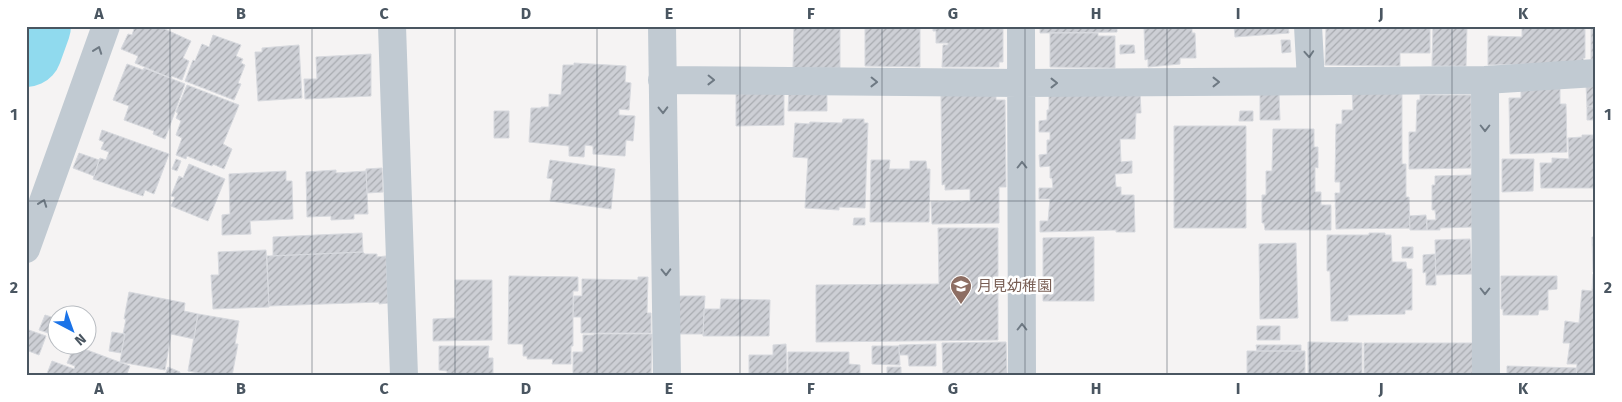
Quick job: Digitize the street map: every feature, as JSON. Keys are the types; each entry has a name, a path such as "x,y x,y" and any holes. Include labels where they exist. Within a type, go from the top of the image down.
{"street":[{"path":"26,249 106,26"},
{"path":"392,26 404,376"},
{"path":"662,26 667,376"},
{"path":"1021,26 1022,376"},
{"path":"1308,26 1311,81"},
{"path":"662,80 1022,84 1485,80 1596,73"},
{"path":"1485,80 1486,376"}],"building":[{"path":"135,26 158,26 191,41 183,58 189,61 182,80 172,76 171,78 135,63 138,56 121,49 128,34 132,35"},
{"path":"794,26 840,26 840,68 793,68"},
{"path":"865,26 920,26 920,67 865,66"},
{"path":"933,26 1003,26 1003,62 999,62 999,67 942,67 943,45 948,45 948,43 936,43 936,31 933,31"},
{"path":"1040,26 1117,26 1117,32 1040,33"},
{"path":"1144,26 1192,26 1192,33 1195,33 1196,58 1180,58 1180,64 1148,67 1148,59 1145,60"},
{"path":"1234,26 1288,26 1289,33 1235,37"},
{"path":"1326,26 1430,26 1430,53 1400,53 1400,66 1325,65"},
{"path":"1433,26 1467,26 1466,66 1432,66"},
{"path":"1522,26 1585,26 1584,63 1488,65 1488,36 1522,37"},
{"path":"1591,26 1596,26 1596,60 1591,60"},
{"path":"1050,33 1098,33 1098,36 1115,36 1115,68 1050,67"},
{"path":"213,35 241,45 236,56 243,59 241,63 245,65 238,83 241,84 234,100 185,81 202,44 209,47"},
{"path":"1281,40 1290,40 1291,52 1282,53"},
{"path":"299,45 302,98 258,101 255,52 262,52 262,48"},
{"path":"1120,45 1134,45 1135,53 1120,54"},
{"path":"371,54 371,96 305,99 304,79 317,79 316,57"},
{"path":"574,63 626,66 625,82 631,83 629,110 619,109 619,115 635,116 633,141 626,140 625,156 593,154 593,146 585,145 584,157 569,156 569,146 529,142 531,108 549,107 549,94 561,95 563,65 574,65"},
{"path":"127,64 143,70 144,68 185,84 165,139 153,134 154,131 124,120 129,106 113,100"},
{"path":"1586,84 1596,84 1596,106 1587,107"},
{"path":"187,85 239,105 223,144 232,149 224,169 187,156 186,159 176,155 182,138 176,135 181,121 176,118 178,113 176,112"},
{"path":"1560,88 1560,104 1566,104 1567,152 1510,154 1509,98 1521,98 1521,89"},
{"path":"1352,90 1402,90 1402,164 1406,164 1406,197 1409,197 1410,228 1336,229 1335,193 1340,193 1340,182 1335,182 1336,124 1342,124 1342,110 1353,110"},
{"path":"1140,91 1141,113 1136,113 1135,139 1120,139 1121,162 1132,161 1132,173 1115,174 1116,187 1121,187 1121,195 1134,195 1135,232 1116,232 1116,230 1040,232 1040,221 1048,221 1050,199 1039,199 1039,188 1053,188 1052,178 1050,178 1050,166 1040,167 1039,155 1047,154 1047,140 1050,140 1050,132 1039,132 1039,121 1047,120 1049,92"},
{"path":"789,92 827,92 827,111 788,111"},
{"path":"784,93 784,125 736,126 736,94"},
{"path":"996,94 996,100 1005,100 1006,187 999,187 999,223 932,224 931,202 970,201 970,189 945,190 945,184 942,185 941,95"},
{"path":"1260,94 1279,94 1280,120 1260,120"},
{"path":"1420,95 1471,95 1471,168 1409,169 1409,132 1416,132 1417,100 1420,100"},
{"path":"1587,106 1596,106 1596,120 1587,120"},
{"path":"494,111 509,111 509,138 494,138"},
{"path":"1240,111 1253,111 1253,121 1239,121"},
{"path":"843,119 864,119 864,123 868,123 865,208 839,207 839,210 805,208 808,158 793,157 795,123 842,123"},
{"path":"1174,126 1246,126 1246,228 1174,228"},
{"path":"1273,129 1314,129 1314,147 1318,147 1318,168 1315,167 1315,192 1321,192 1321,205 1331,205 1331,230 1265,230 1264,223 1262,223 1262,195 1266,195 1266,171 1272,171"},
{"path":"102,130 169,154 154,194 145,190 143,196 93,179 100,158 106,160 109,152 101,149 104,142 99,140"},
{"path":"1582,135 1596,135 1596,188 1541,188 1540,163 1552,163 1552,158 1569,159 1568,138 1582,137"},
{"path":"79,153 99,160 94,176 73,168"},
{"path":"176,159 181,161 177,171 172,169"},
{"path":"1502,159 1534,159 1533,191 1502,192"},
{"path":"550,160 615,169 611,209 550,201 553,179 547,178"},
{"path":"871,160 890,160 889,169 910,169 910,161 926,161 927,169 930,169 929,222 870,222"},
{"path":"189,164 225,179 208,221 171,206 175,197 171,196 179,176 183,178"},
{"path":"382,168 383,192 367,193 366,169"},
{"path":"336,170 336,173 366,171 368,214 354,214 354,219 331,220 331,216 307,217 306,172"},
{"path":"286,171 286,181 292,181 293,219 250,221 251,234 222,235 222,215 230,214 229,174"},
{"path":"1472,175 1472,227 1427,230 1427,220 1436,220 1435,210 1432,210 1432,185 1435,185 1435,176"},
{"path":"1426,215 1427,230 1410,230 1409,216"},
{"path":"854,218 865,218 865,225 853,225"},
{"path":"938,228 998,228 998,340 816,342 816,285 939,284"},
{"path":"362,233 363,252 273,256 273,237"},
{"path":"1369,233 1391,235 1392,262 1406,262 1407,269 1412,269 1412,310 1405,310 1405,314 1348,315 1348,321 1331,321 1330,271 1327,271 1327,235 1369,235"},
{"path":"1094,237 1094,301 1043,301 1043,238"},
{"path":"1592,237 1596,237 1596,272 1593,272"},
{"path":"1470,239 1472,274 1436,275 1435,240"},
{"path":"1296,243 1298,318 1260,319 1259,244"},
{"path":"1402,247 1413,247 1413,258 1402,258"},
{"path":"266,250 269,307 213,309 211,275 219,275 218,252"},
{"path":"363,252 365,254 377,254 377,257 386,256 388,303 269,306 267,256"},
{"path":"1435,254 1436,285 1426,285 1426,272 1423,273 1423,255"},
{"path":"1593,274 1596,274 1596,376 1576,376 1577,364 1567,364 1570,343 1563,343 1565,321 1579,323 1582,290 1592,291"},
{"path":"509,276 578,277 578,291 573,291 573,346 571,346 571,364 552,364 553,359 527,359 527,356 523,356 523,344 508,344"},
{"path":"1501,276 1557,276 1557,289 1548,290 1548,310 1539,310 1538,315 1503,315 1503,309 1501,309"},
{"path":"638,277 648,277 647,313 651,313 651,333 581,333 581,317 573,317 574,296 582,296 582,279 638,280"},
{"path":"455,280 492,280 492,340 433,341 433,319 456,318"},
{"path":"129,292 185,303 184,311 198,314 194,339 171,334 165,370 120,362 125,334 123,334 126,319 124,319"},
{"path":"677,296 705,296 703,334 677,334"},
{"path":"721,299 770,300 769,336 703,336 704,309 720,309"},
{"path":"198,314 239,321 235,344 238,344 232,376 215,376 188,371"},
{"path":"45,315 48,316 48,333 39,330"},
{"path":"1257,326 1280,326 1280,340 1257,340"},
{"path":"26,329 46,336 39,355 26,350"},
{"path":"112,332 125,334 121,353 109,351"},
{"path":"652,334 651,376 573,376 573,352 583,352 583,335"},
{"path":"1006,342 1007,376 943,376 942,343"},
{"path":"1308,342 1362,343 1362,376 1308,376"},
{"path":"1364,343 1474,343 1474,376 1364,376"},
{"path":"786,344 787,376 749,376 749,355 773,355 773,345"},
{"path":"936,344 936,366 909,366 908,355 899,355 899,345"},
{"path":"1256,345 1301,345 1301,351 1257,351"},
{"path":"439,346 489,346 488,358 493,358 493,376 447,376 447,371 439,370"},
{"path":"872,346 899,346 900,365 872,364"},
{"path":"1247,351 1305,351 1305,376 1247,376"},
{"path":"788,352 849,352 849,364 860,365 860,376 788,376"},
{"path":"71,354 98,354 130,366 126,376 46,376 52,361 74,369 75,366 67,363"},
{"path":"1507,366 1577,368 1576,376 1507,376"},
{"path":"168,367 180,372 179,376 165,375"},
{"path":"887,367 901,367 901,376 887,376"}],"waterway":[{"path":"26,51 35,26"}],"place":[{"name":"月見幼稚園","path":"961,305"}]}
